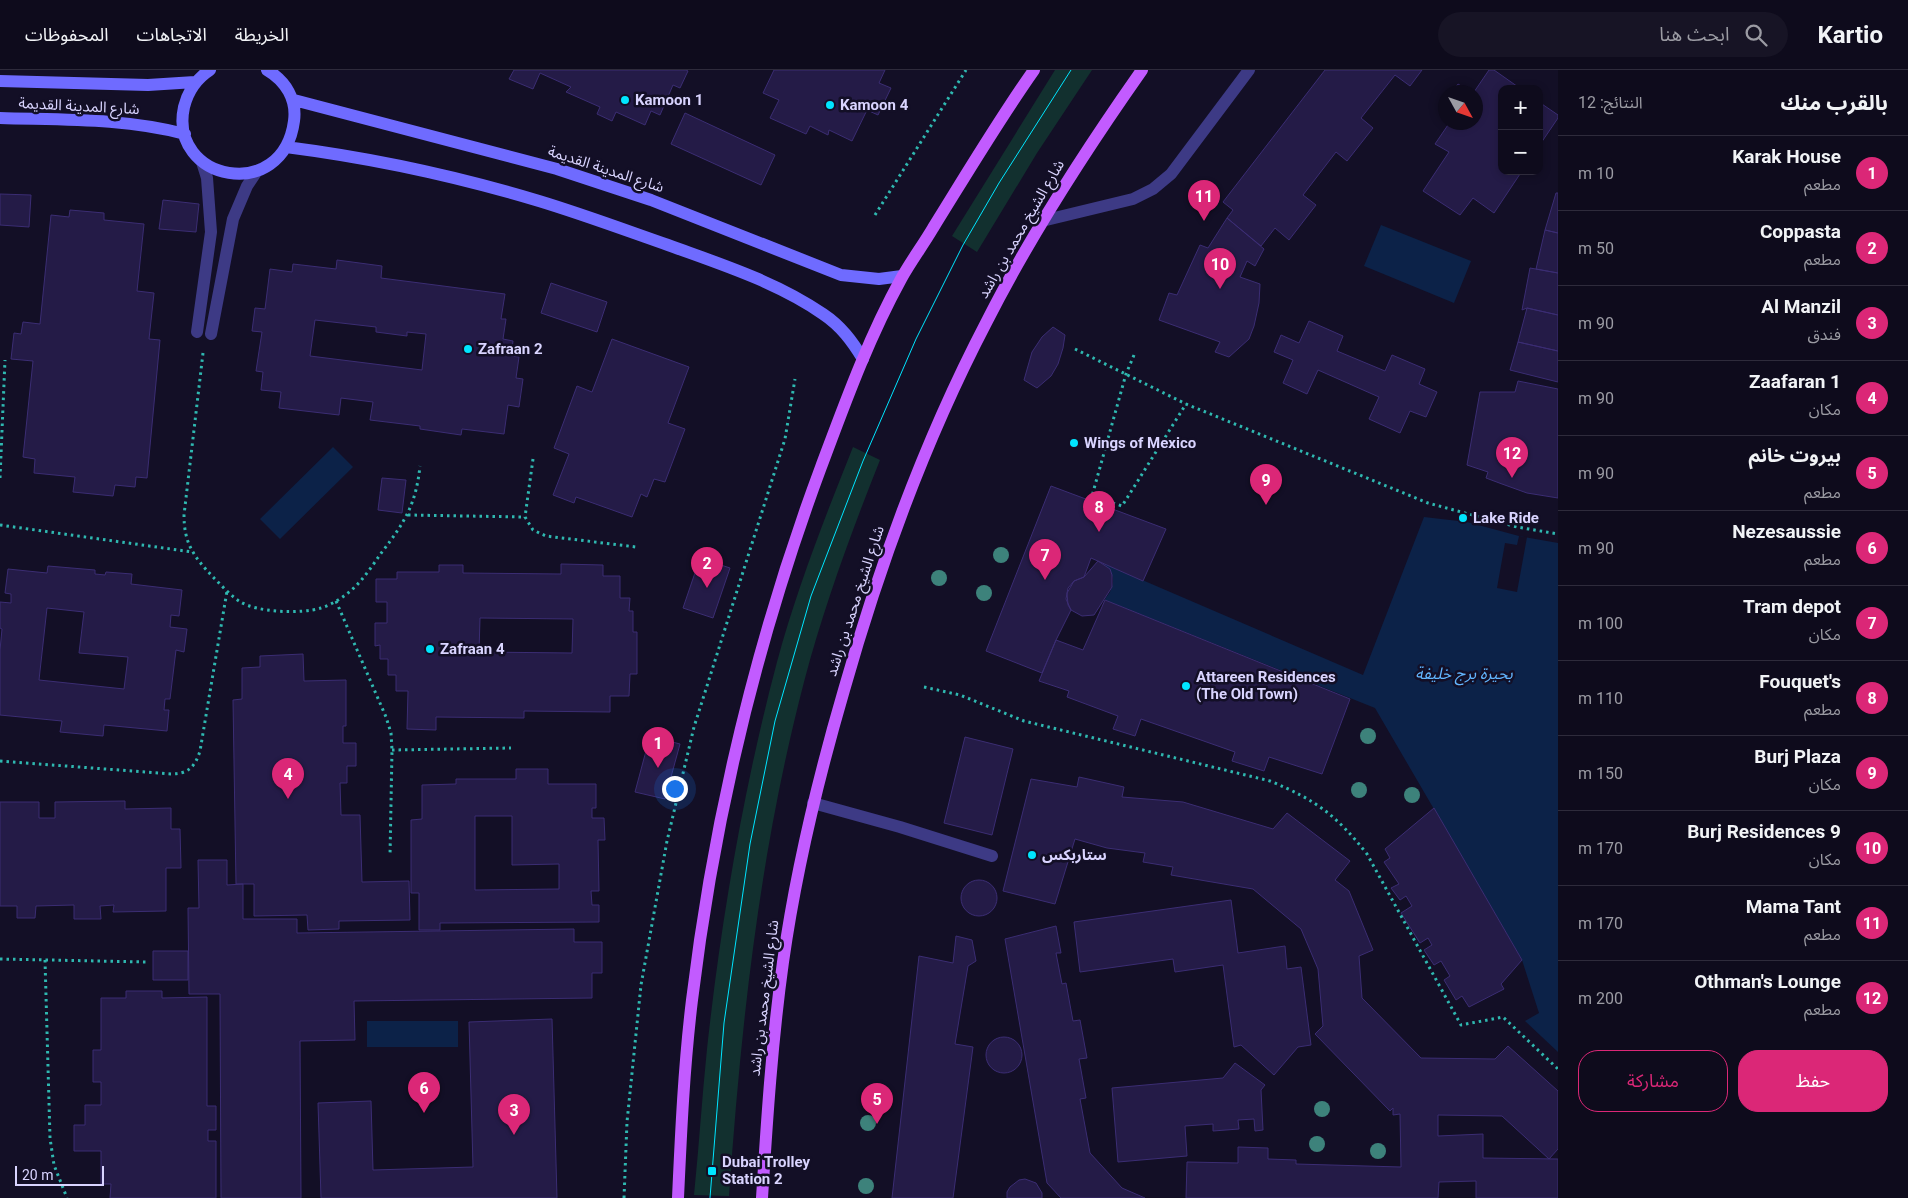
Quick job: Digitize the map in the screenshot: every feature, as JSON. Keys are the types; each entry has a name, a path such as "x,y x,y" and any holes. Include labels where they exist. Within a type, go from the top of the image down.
{"main road":[{"path":"678,1198 683,1096 692,1000 706,903 723,807 745,712 770,618 842,410 863,359 902,276 1034,70"},
{"name":"شارع الشيخ محمد بن راشد","path":"762,1198 774,1037 784,959 820,771 874,590 899,518 928,447 959,376 985,324 1042,221 1095,137 1142,70"}],"street":[{"path":"210,70 195,82 186,98 182,116 184,134 191,150 202,162 219,171 238,174 257,171 274,162 286,147 292,132 295,116 294,100 278,76 267,70"},
{"path":"1042,221 1125,202 1154,189 1170,174 1249,70"},
{"name":"شارع المدينة القديمة","path":"0,81 148,85 195,82"},
{"name":"شارع المدينة القديمة","path":"294,100 557,169 651,200 841,275 879,279 902,276"},
{"name":"شارع المدينة القديمة","path":"0,118 116,122 162,128 184,134"},
{"path":"286,147 383,162 487,187 590,218 718,263 772,286 823,314 851,339 863,359"},
{"path":"197,332 212,232 207,178 202,162"},
{"path":"211,334 232,219 247,186 257,171"},
{"path":"813,803 900,827 992,856"}],"path":[{"path":"875,215 966,70"},
{"path":"1075,349 1186,404 1428,503 1516,527 1558,534"},
{"path":"204,350 184,528 192,552 199,562 239,601 253,608 304,610 321,608 350,592 361,580 408,515 418,483 420,466"},
{"path":"1134,355 1126,374 1092,496 1122,506 1186,404"},
{"path":"0,478 5,360"},
{"path":"624,1198 627,1122 641,985 667,841 694,727 785,439 795,380"},
{"path":"533,460 526,517 533,530 546,536 636,547"},
{"path":"408,515 526,517"},
{"path":"0,526 192,552"},
{"path":"0,761 171,774 181,774 191,769 197,761 200,751 227,591"},
{"path":"336,601 386,717 390,733 392,750 390,856"},
{"path":"924,687 960,695 1024,721 1270,781 1299,793 1325,809 1348,830 1367,854 1461,1025 1503,1017 1558,1069"},
{"path":"392,750 511,748"},
{"path":"0,959 146,962"},
{"path":"45,960 50,1138 54,1165 67,1198"}],"green space":[{"path":"1055,70 1092,70 1037,153 977,252 952,236"},
{"path":"853,447 880,460 848,542 820,626 804,682 775,809 754,937 746,1002 729,1196 694,1195 707,1049 719,952 735,854 754,757 777,662 793,607"}],"water":[{"path":"1381,225 1471,261 1454,303 1364,266"},
{"path":"333,447 353,467 280,539 260,519"},
{"name":"بحيرة برج خليفة","path":"1424,517 1467,522 1519,536 1558,543 1558,1052 1525,1021 1539,1013 1522,960 1375,708 1105,600 1113,585 1113,580 1109,569 1098,561 1363,675"},
{"path":"367,1021 458,1021 458,1047 367,1047"}],"pier":[{"path":"1519,536 1527,537 1517,592 1497,588 1505,543 1517,545"}],"building":[{"name":"Kamoon 1","path":"514,70 688,71 680,88 673,85 660,115 651,111 645,125 616,112 612,121 597,114 600,107 566,92 571,87 540,73 533,89 509,79"},
{"name":"Kamoon 4","path":"774,70 885,70 879,83 891,88 878,115 867,110 852,141 829,130 828,135 810,126 806,134 770,118 779,100 763,93"},
{"path":"1325,70 1422,70 1410,86 1395,75 1361,118 1373,128 1347,161 1336,152 1303,195 1316,205 1289,240 1275,228 1261,246 1227,218 1233,210 1223,202"},
{"path":"1489,70 1494,70 1515,85 1498,85 1498,175 1519,175 1494,213 1473,198 1460,215 1423,191 1449,152 1435,144 1445,130 1483,130 1483,85 1479,85"},
{"path":"1543,105 1558,115 1558,118 1543,140"},
{"path":"685,113 775,155 761,185 671,144"},
{"path":"1556,193 1558,193 1558,233 1545,230"},
{"path":"0,194 31,195 29,227 0,225"},
{"path":"163,200 199,204 196,232 159,229"},
{"path":"70,210 104,213 104,220 144,224 137,291 154,293 149,339 160,340 147,478 136,477 135,487 115,485 113,496 73,492 75,477 34,473 35,459 23,457 33,361 11,359 14,333 21,334 23,322 40,324 51,215 69,217"},
{"path":"1227,218 1264,249 1255,266 1247,261 1240,277 1260,284 1259,303 1254,326 1249,339 1229,357 1215,352 1220,342 1159,320 1169,293 1177,295 1200,245 1208,248"},
{"path":"1545,230 1558,233 1558,273 1536,269"},
{"name":"Zafraan 2","path":"337,260 382,266 381,278 505,294 501,319 506,319 503,339 513,341 511,356 519,357 516,378 523,379 519,407 508,405 504,434 462,429 461,435 420,429 420,426 370,420 373,402 341,398 339,415 279,408 281,392 261,390 263,372 256,371 262,332 252,331 255,308 265,309 270,269 292,272 293,264 336,269","holes":["315,320 376,327 376,332 407,336 407,332 426,334 422,370 310,356"]},
{"path":"1530,268 1558,273 1558,315 1527,308 1522,310"},
{"path":"551,283 607,302 597,332 541,313"},
{"path":"1527,308 1558,315 1558,351 1518,342"},
{"path":"1309,321 1343,336 1337,351 1385,371 1392,355 1425,369 1419,384 1437,392 1426,417 1410,411 1400,433 1369,419 1379,397 1318,370 1307,394 1283,383 1293,360 1274,352 1281,335 1299,343"},
{"path":"1053,327 1065,335 1063,348 1058,364 1051,376 1037,388 1024,380 1032,352 1042,337"},
{"path":"612,339 689,367 668,423 685,429 665,482 654,479 647,497 641,494 632,517 576,497 574,503 553,495 569,454 554,448 577,386 592,392"},
{"path":"1518,342 1558,351 1558,382 1510,370"},
{"path":"1518,381 1558,389 1558,498 1527,493 1502,484 1486,478 1488,472 1467,465 1480,392 1515,392"},
{"path":"382,478 406,480 402,513 378,510"},
{"path":"1051,486 1166,529 1143,581 1091,558 1084,577 1074,581 1068,588 1066,599 1071,610 1042,673 986,651"},
{"path":"700,558 730,568 713,618 683,608"},
{"path":"1098,561 1110,569 1112,587 1094,615 1082,616 1071,610 1068,605 1067,593 1074,581 1084,577"},
{"name":"Zafraan 4","path":"561,564 603,565 603,576 620,576 620,598 630,598 629,611 633,611 633,632 637,632 637,674 630,674 629,696 610,696 610,712 524,711 524,718 436,717 436,730 407,729 408,691 396,691 396,675 388,675 388,659 380,659 380,645 375,646 375,623 387,623 387,602 376,602 376,579 397,579 397,572 439,572 439,565 463,565 463,573 561,574","holes":["480,618 573,619 572,653 479,652"]},
{"path":"48,566 95,570 95,574 105,575 106,572 132,574 131,584 182,590 179,616 171,615 170,627 187,629 184,652 176,650 170,699 165,699 164,710 169,710 167,731 104,725 103,736 60,732 62,721 0,715 0,650 2,629 0,628 0,602 11,603 11,594 5,593 8,569 47,573","holes":["47,608 84,612 79,653 128,657 124,689 39,680"]},
{"name":"Attareen Residences (The Old Town)","path":"1105,600 1350,699 1322,774 1269,757 1264,771 1232,761 1235,752 1141,719 1135,736 1113,729 1118,716 1067,697 1069,691 1039,681 1056,640 1083,650"},
{"path":"303,654 304,681 346,680 346,726 343,726 343,743 356,743 356,766 347,766 347,783 340,783 341,815 360,815 362,882 409,881 410,920 339,921 339,929 308,930 307,915 254,916 254,884 236,884 233,700 242,699 242,668 260,667 260,656"},
{"path":"650,736 680,744 665,799 635,792"},
{"path":"965,737 1013,749 992,835 944,823"},
{"path":"516,769 548,769 548,784 596,784 596,808 592,808 592,818 604,818 605,840 598,840 599,891 591,891 592,905 599,905 599,922 440,923 440,930 419,930 419,893 411,893 411,820 422,819 422,785 456,784 456,779 516,779","holes":["475,816 512,816 512,865 559,864 559,889 475,890"]},
{"path":"1079,777 1124,787 1122,797 1183,802 1273,829 1287,813 1350,861 1335,880 1349,891 1373,950 1359,956 1362,998 1421,1058 1495,1059 1508,1046 1558,1091 1558,1149 1549,1159 1558,1159 1558,1198 1476,1198 1476,1181 1439,1182 1438,1198 1186,1198 1187,1162 1238,1163 1238,1147 1268,1148 1268,1159 1296,1160 1296,1164 1401,1167 1400,1114 1393,1115 1393,1108 1390,1111 1315,1034 1323,1026 1318,969 1301,929 1253,889 1171,875 1173,867 1143,862 1145,853 1107,848 1075,839 1055,904 1003,891 1031,779 1077,787","holes":["1438,1115 1502,1116 1549,1159 1483,1158 1483,1134 1438,1136"]},
{"path":"125,801 125,809 171,808 171,829 180,829 181,868 166,868 166,911 113,912 114,905 100,906 101,919 74,919 74,905 36,906 35,918 17,918 17,906 0,906 0,802 39,802 39,818 55,818 55,802"},
{"path":"1434,808 1522,960 1501,984 1504,989 1469,1007 1462,996 1456,1000 1444,980 1450,976 1441,961 1434,965 1424,950 1432,945 1428,938 1420,943 1401,913 1412,906 1406,896 1400,900 1391,888 1399,884 1384,862 1390,858 1385,849"},
{"path":"198,860 227,860 227,885 243,884 243,919 297,919 297,933 574,929 574,942 602,942 602,973 592,973 592,998 354,1001 355,1040 300,1041 301,1198 221,1198 220,994 189,994 188,908 199,908"},
{"path":"979,880 992,885 997,898 992,911 979,916 966,911 961,898 966,885"},
{"path":"1231,900 1238,953 1285,946 1287,969 1301,967 1311,1045 1298,1047 1274,1075 1241,1045 1234,1047 1223,965 1175,972 1173,959 1080,972 1074,922"},
{"path":"1056,926 1061,953 1056,953 1062,984 1066,983 1073,1021 1080,1020 1087,1058 1079,1059 1086,1098 1080,1099 1090,1153 1122,1188 1145,1198 1061,1198 1047,1183 1005,939"},
{"path":"956,936 972,940 976,961 968,966 955,1044 973,1047 953,1198 892,1198 919,956 953,963"},
{"path":"153,951 188,951 188,980 153,980"},
{"path":"126,991 162,991 162,998 207,997 207,1106 216,1106 216,1130 208,1130 208,1141 216,1141 216,1198 110,1198 111,1184 101,1184 101,1151 74,1151 74,1125 85,1125 85,1105 101,1105 101,1082 93,1082 93,1050 101,1050 101,998 126,998"},
{"path":"552,1019 557,1198 321,1198 318,1103 371,1101 373,1170 473,1167 469,1022"},
{"path":"1004,1037 1011,1038 1017,1042 1021,1048 1021,1062 1017,1068 1011,1072 1004,1073 997,1072 991,1068 987,1062 986,1055 987,1048 991,1042 997,1038"},
{"path":"1235,1063 1265,1085 1261,1090 1263,1130 1255,1131 1254,1119 1238,1120 1239,1129 1213,1131 1213,1124 1185,1126 1187,1156 1118,1162 1112,1088 1223,1078"},
{"path":"1025,1179 1036,1183 1042,1193 1042,1198 1007,1198 1007,1192 1010,1187 1019,1180"}],"tram line":[{"path":"710,1198 724,1023 750,844 775,721 811,596 863,461 916,339 963,245 999,183 1071,70"}],"place":[{"name":"Kamoon 1","path":"625,100"},
{"name":"Kamoon 4","path":"830,105"},
{"name":"Mama Tant","path":"1204,221"},
{"name":"Burj Residences 9","path":"1220,289"},
{"name":"Zafraan 2","path":"468,349"},
{"name":"Wings of Mexico","path":"1074,443"},
{"name":"Othman's Lounge","path":"1512,478"},
{"name":"Burj Plaza","path":"1266,505"},
{"name":"Lake Ride","path":"1463,518"},
{"name":"Fouquet's","path":"1099,532"},
{"name":"Tram depot","path":"1045,580"},
{"name":"Coppasta","path":"707,588"},
{"name":"Zafraan 4","path":"430,649"},
{"name":"Attareen Residences (The Old Town)","path":"1186,686"},
{"name":"Karak House","path":"658,768"},
{"name":"Zaafaran 1","path":"288,799"},
{"name":"ستاربكس","path":"1032,855"},
{"name":"Nezesaussie","path":"424,1113"},
{"name":"بيروت خانم","path":"877,1124"},
{"name":"Al Manzil","path":"514,1135"},
{"name":"Dubai Trolley Station 2","path":"712,1171"}]}
